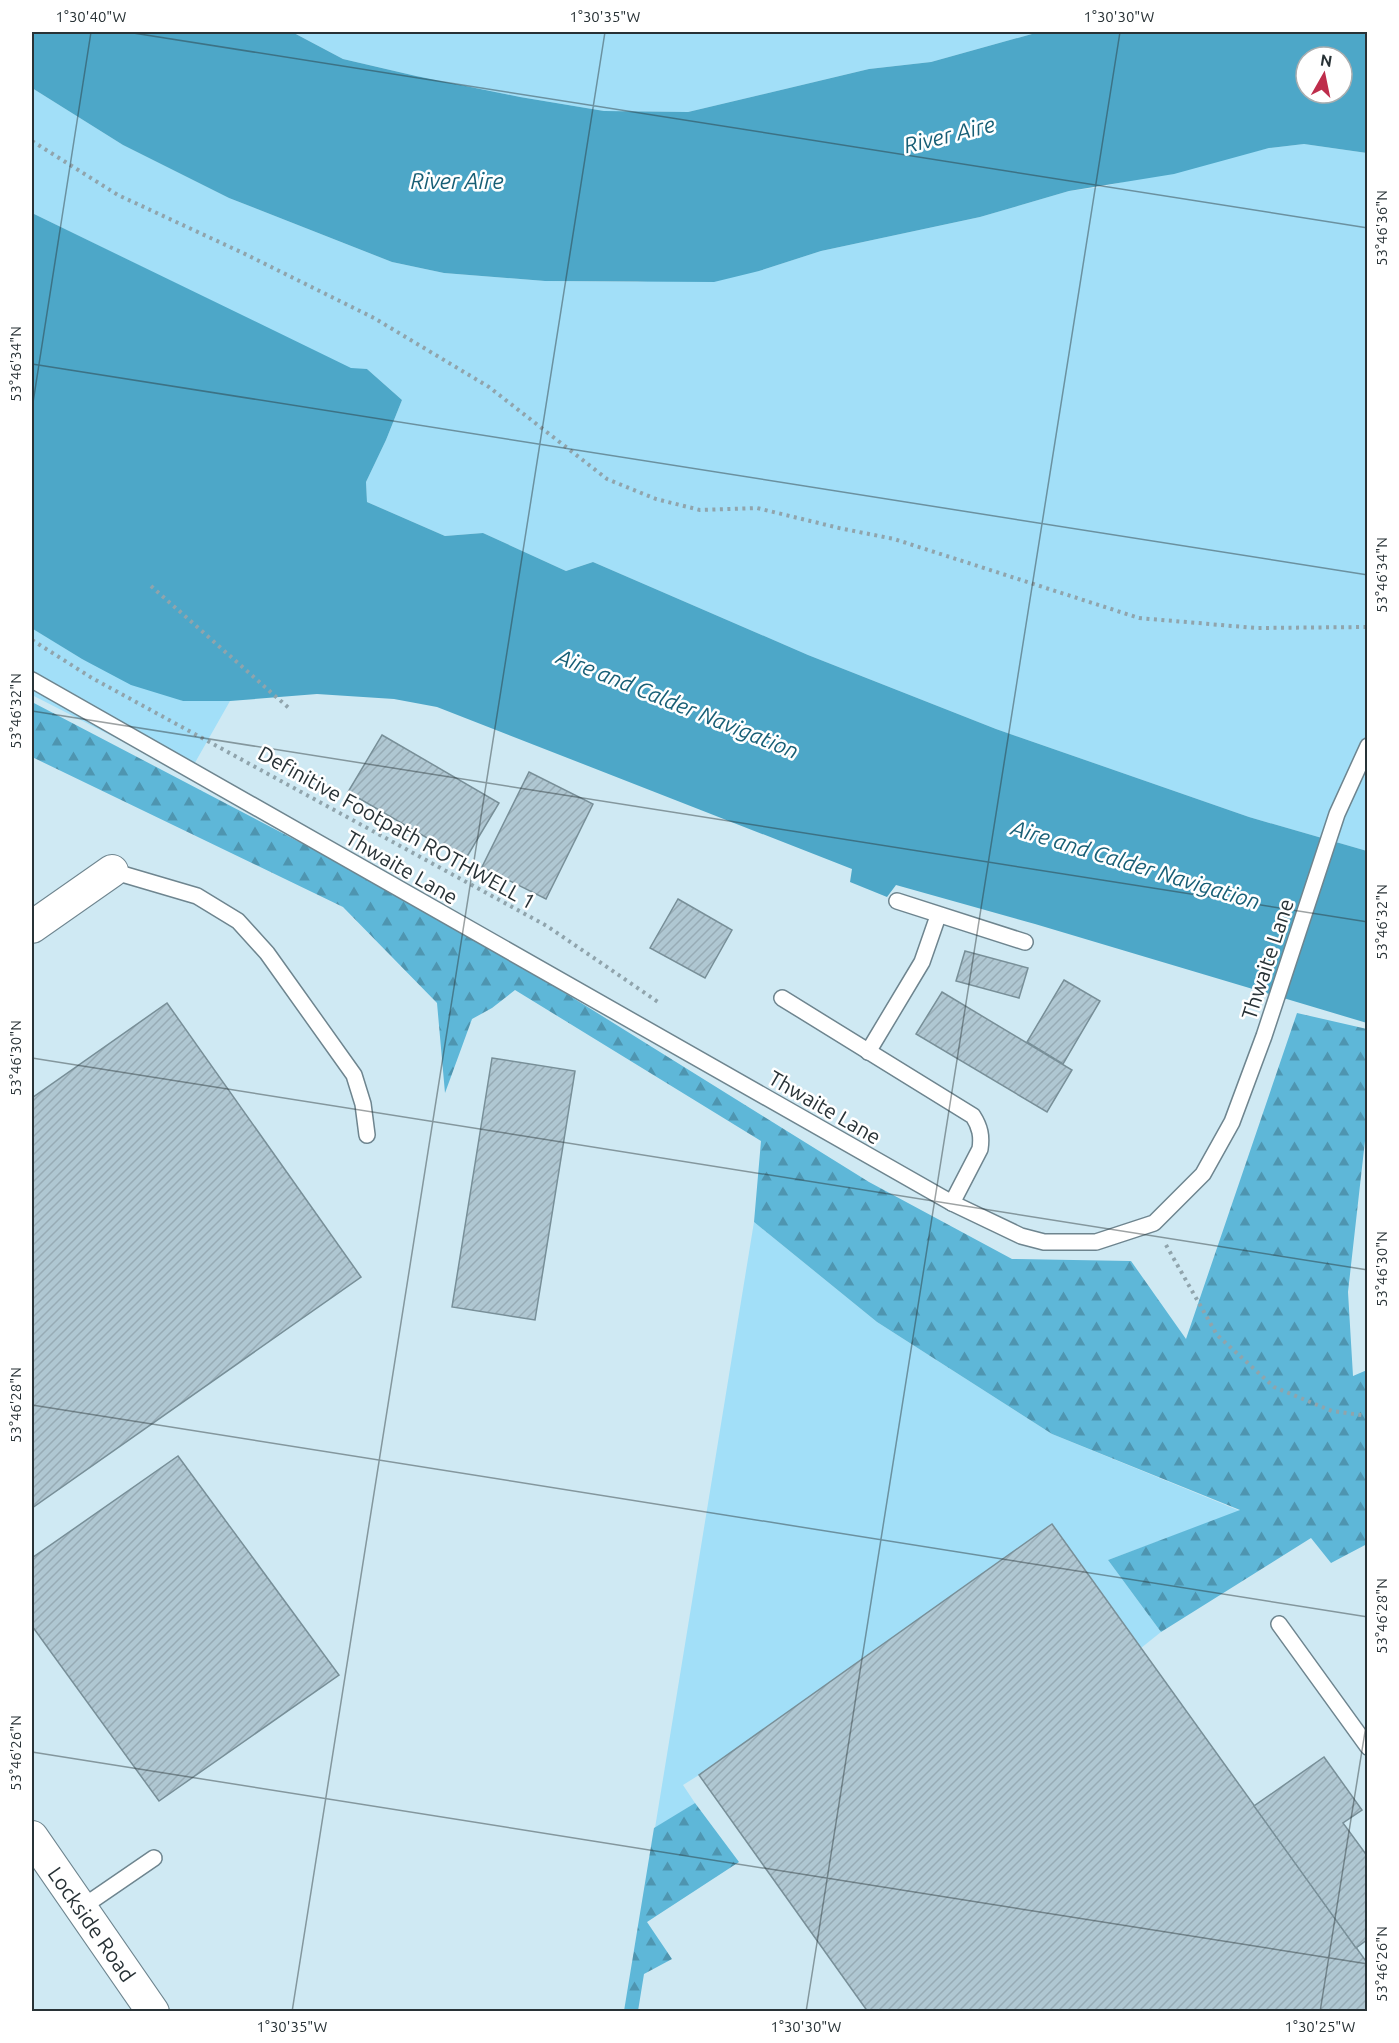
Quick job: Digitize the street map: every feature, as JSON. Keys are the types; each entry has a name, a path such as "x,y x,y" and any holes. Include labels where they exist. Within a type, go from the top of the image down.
{"street":[{"path":"32,927 112,871"},
{"name":"Lockside Road","path":"32,1837 153,2012"}],"lane":[{"name":"Thwaite Lane","path":"32,680 952,1203 1021,1236 1044,1242 1096,1242 1154,1223 1203,1174 1232,1122 1264,1036 1337,814 1368,746"},
{"path":"112,871 197,896 238,921 267,953 354,1075 363,1104 367,1135"},
{"path":"897,901 1025,942"},
{"path":"868,1052 922,962 938,916"},
{"path":"782,998 973,1116 979,1126 980,1149 952,1203"},
{"path":"1279,1624 1368,1747"},
{"path":"81,1908 154,1858"}],"path":[{"path":"32,141 118,195 243,253 374,318 489,387 607,479 656,499 700,510 757,508 894,539 1139,618 1256,628 1368,627"},
{"path":"151,586 291,710"},
{"name":"Definitive Footpath ROTHWELL 1","path":"32,640 92,678 547,926 670,1010"},
{"path":"1154,1223 1217,1335 1274,1387 1332,1412 1368,1416"}],"shaded area":[{"path":"292,32 1039,32 931,62 869,69 688,112 604,111 416,76 343,59"},
{"path":"32,88 123,145 229,198 392,262 444,273 545,281 637,282 759,271 821,251 980,217 1069,191 1101,187 1269,148 1304,144 1367,153 1367,851 1249,817 996,729 808,655 593,562 566,571 483,533 445,536 367,502 366,482 402,400 367,369 351,369 32,213"},
{"path":"32,628 82,659 183,701 230,701 188,775 32,695"},
{"path":"754,1222 877,1322 1052,1434 1240,1511 1108,1560 1161,1632 1141,1648 1052,1524 683,1785 695,1803 655,1828"}],"green space":[{"path":"32,702 443,917 869,1182 1012,1259 1131,1261 1186,1339 1297,1013 1367,1029 1367,1123 1348,1292 1353,1376 1367,1370 1367,1544 1331,1563 1311,1538 1161,1632 1108,1560 1240,1510 1052,1434 877,1322 754,1222 761,1141 515,990 492,1008 472,1019 445,1093 437,1003 343,907 32,757"},
{"path":"695,1803 739,1862 647,1922 672,1959 644,1974 638,2011 624,2011 654,1828"}],"water":[{"name":"River Aire","path":"32,32 292,32 343,59 416,76 604,111 688,112 869,69 931,62 1039,32 1367,32 1367,153 1304,144 1269,148 1174,174 1069,191 980,217 821,251 759,271 714,282 545,281 444,273 392,262 229,198 123,145 32,88"},
{"name":"Aire and Calder Navigation","path":"32,213 351,368 367,369 402,400 366,482 367,502 445,536 483,533 566,571 593,562 808,655 996,729 1249,817 1367,851 1367,1023 896,885 887,897 850,882 852,869 437,707 394,699 317,694 230,701 183,701 131,685 82,659 33,629"}],"building":[{"path":"382,735 499,803 465,860 348,792"},
{"path":"529,772 593,804 546,899 482,867"},
{"path":"678,899 732,930 705,978 650,948"},
{"path":"965,951 1028,968 1019,998 956,981"},
{"path":"1064,980 1100,1001 1063,1064 1027,1042"},
{"path":"942,992 1072,1070 1047,1112 916,1034"},
{"path":"167,1003 361,1277 32,1508 32,1098"},
{"path":"492,1058 575,1071 535,1320 452,1307"},
{"path":"178,1456 339,1675 159,1801 32,1626 32,1558"},
{"path":"1052,1524 1368,1964 1368,2012 868,2012 699,1775"},
{"path":"1324,1757 1362,1810 1343,1823 1368,1857 1368,1939 1356,1948 1254,1806"}]}
